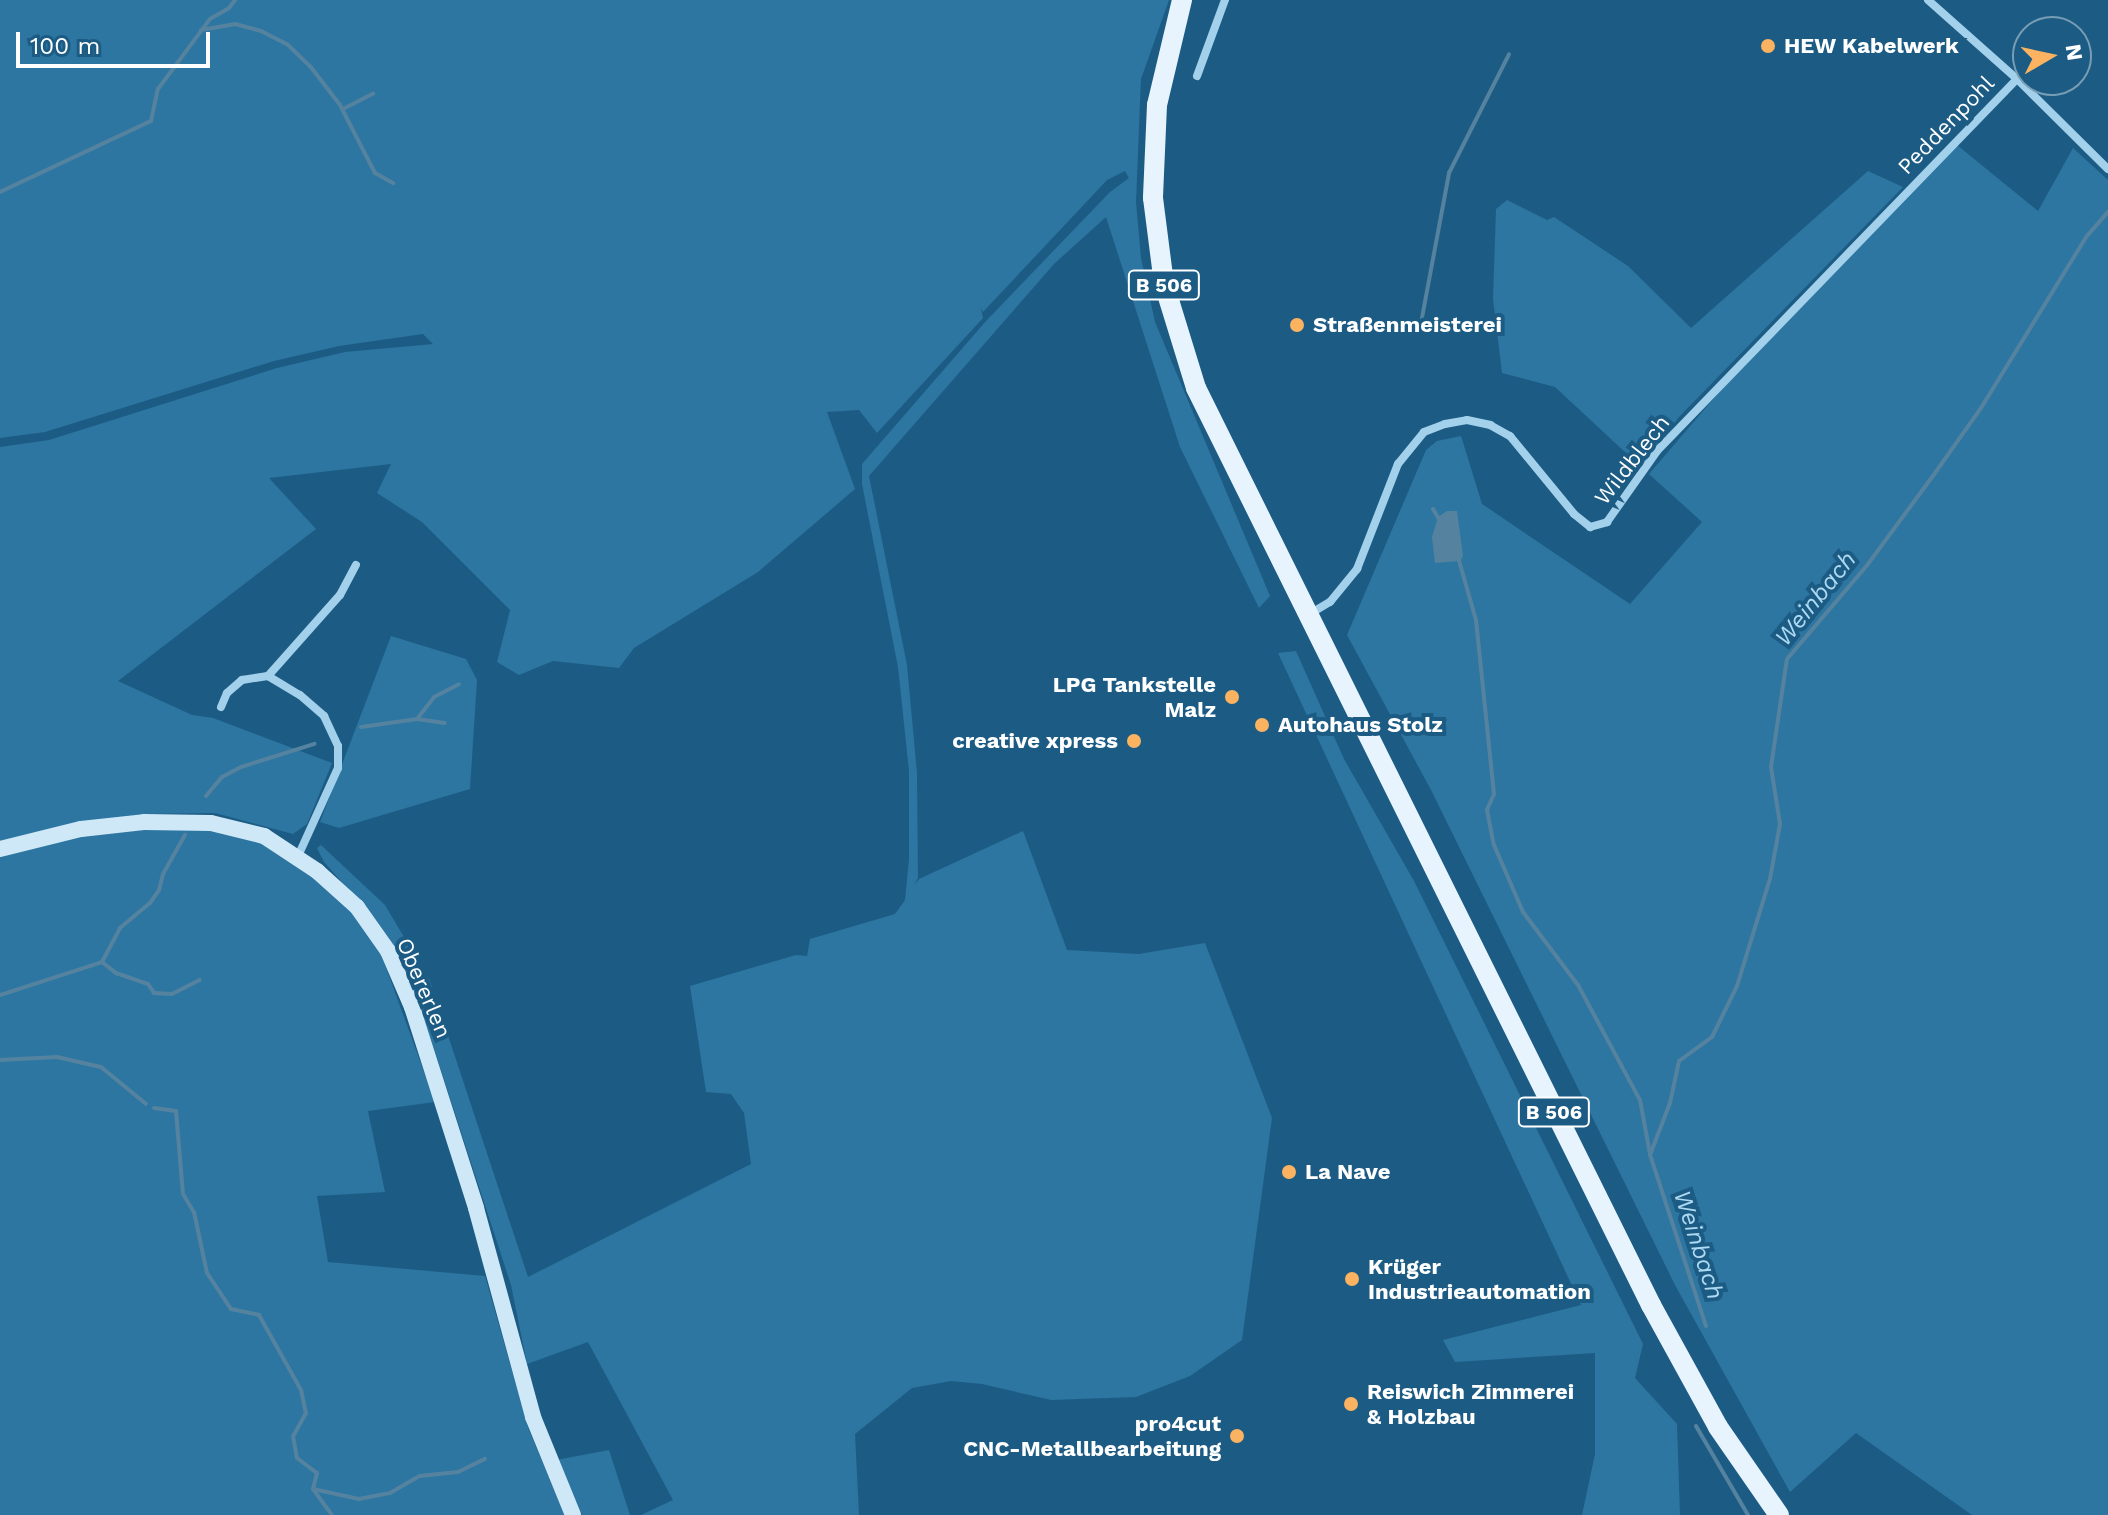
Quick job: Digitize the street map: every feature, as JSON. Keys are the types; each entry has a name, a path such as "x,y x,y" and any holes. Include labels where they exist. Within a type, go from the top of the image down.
{"main road":[{"name":"B 506","path":"1182,0 1162,77 1153,150 1155,229 1164,284 1196,388 1673,1347 1718,1427 1779,1515"},
{"name":"Obererlen","path":"3,848 81,829 144,822 211,823 264,836 298,856 357,907 388,951 412,1007 473,1196 519,1370 546,1454 573,1515"}],"street":[{"path":"1197,76 1225,0"},
{"path":"1928,0 2012,75"},
{"name":"Peddenpohl","path":"1902,197 2012,84"},
{"path":"2034,96 2108,169"},
{"name":"Wildblech","path":"1307,615 1330,602 1357,569 1398,464 1424,432 1445,424 1467,420 1490,425 1510,436 1574,514 1590,527 1607,522 1657,451 1902,197"},
{"path":"268,676 340,595 356,565"},
{"path":"221,707 227,693 242,680 268,676 300,695 324,716 338,746 338,768 298,856"}],"shaded area":[{"path":"0,0 1169,0 1141,79 1136,202 1141,258 1155,322 1270,596 1259,608 1180,447 1106,217 1054,264 869,476 907,665 917,773 918,878 914,885 919,879 1023,831 1067,950 1139,954 1205,943 1272,1118 1242,1340 1190,1376 1136,1397 1051,1400 982,1384 951,1381 912,1388 855,1434 859,1515 641,1515 673,1500 588,1342 527,1364 511,1285 419,1003 363,906 324,862 317,848 321,845 385,905 430,981 528,1277 751,1164 744,1113 731,1094 706,1092 690,986 796,955 807,956 810,939 895,914 905,900 909,859 909,771 898,667 862,484 862,464 986,321 1110,192 1129,178 1125,171 1107,180 983,312 981,308 983,318 877,433 859,410 827,412 855,489 758,572 634,648 619,668 553,661 519,675 497,662 510,610 422,522 377,493 391,464 269,478 316,529 118,681 192,715 213,718 332,763 307,824 293,834 215,813 145,814 80,823 0,841 0,447 49,440 277,368 345,352 433,344 423,334 339,346 274,361 45,432 0,438"},
{"path":"1957,145 2038,211 2073,148 2108,180 2108,1515 1972,1515 1856,1433 1790,1492 1675,1285 1431,790 1347,635 1426,450 1437,441 1461,436 1482,504 1630,604 1702,522 1649,474 1727,383"},
{"path":"1868,171 1903,187 1679,417 1641,467 1555,387 1502,373 1493,299 1496,209 1507,200 1547,220 1554,217 1628,266 1691,328"},
{"path":"1447,511 1457,511 1463,556 1460,561 1435,563 1432,537 1438,517"},
{"path":"391,636 466,659 477,680 470,789 339,828 320,822"},
{"path":"1296,651 1344,759 1414,881 1643,1344 1635,1378 1677,1424 1680,1515 1582,1515 1595,1454 1595,1353 1455,1362 1443,1340 1581,1305 1278,653"},
{"path":"143,826 210,828 262,840 314,873 351,907 380,951 435,1102 368,1111 385,1192 317,1196 328,1262 485,1276 529,1430 565,1515 0,1515 0,856 81,835"},
{"path":"609,1450 630,1515 582,1515 556,1460"}],"waterway":[{"path":"0,192 151,121 158,89 210,19 229,8 235,0"},
{"path":"201,30 235,24 261,31 288,45 310,66 340,105 375,173 393,183"},
{"path":"1421,323 1449,173 1509,54"},
{"path":"343,109 373,94"},
{"name":"Weinbach","path":"1706,1326 1650,1155 1670,1103 1679,1061 1712,1037 1737,986 1770,879 1780,824 1771,767 1787,659 1868,564 1935,473 1981,408 2087,236 2108,212"},
{"path":"1433,509 1440,521"},
{"path":"1458,557 1476,620 1494,794 1487,810 1494,845 1523,912 1578,985 1640,1100 1650,1154"},
{"path":"417,719 434,697 459,684"},
{"path":"361,727 417,719 445,723"},
{"path":"206,796 222,777 241,767 314,744"},
{"path":"102,962 120,928 150,903 159,890 163,874 185,835"},
{"path":"0,995 102,962 116,973 148,984 154,993 172,994 200,980"},
{"path":"0,1060 57,1057 101,1067 146,1104"},
{"path":"154,1108 176,1111 183,1194 194,1212 207,1273 231,1309 259,1315 301,1390 306,1413 293,1436 297,1458 317,1473 313,1489 332,1515"},
{"name":"Weinbach","path":"1696,1426 1748,1515"},
{"path":"313,1489 359,1499 390,1493 420,1476 458,1472 485,1459"}],"place":[{"name":"HEW Kabelwerk","path":"1768,46"},
{"name":"Straßenmeisterei","path":"1297,325"},
{"name":"LPG Tankstelle Malz","path":"1232,697"},
{"name":"Autohaus Stolz","path":"1262,725"},
{"name":"creative xpress","path":"1134,741"},
{"name":"La Nave","path":"1289,1172"},
{"name":"Krüger Industrieautomation","path":"1352,1279"},
{"name":"Reiswich Zimmerei & Holzbau","path":"1351,1404"},
{"name":"pro4cut CNC-Metallbearbeitung","path":"1237,1436"}]}
